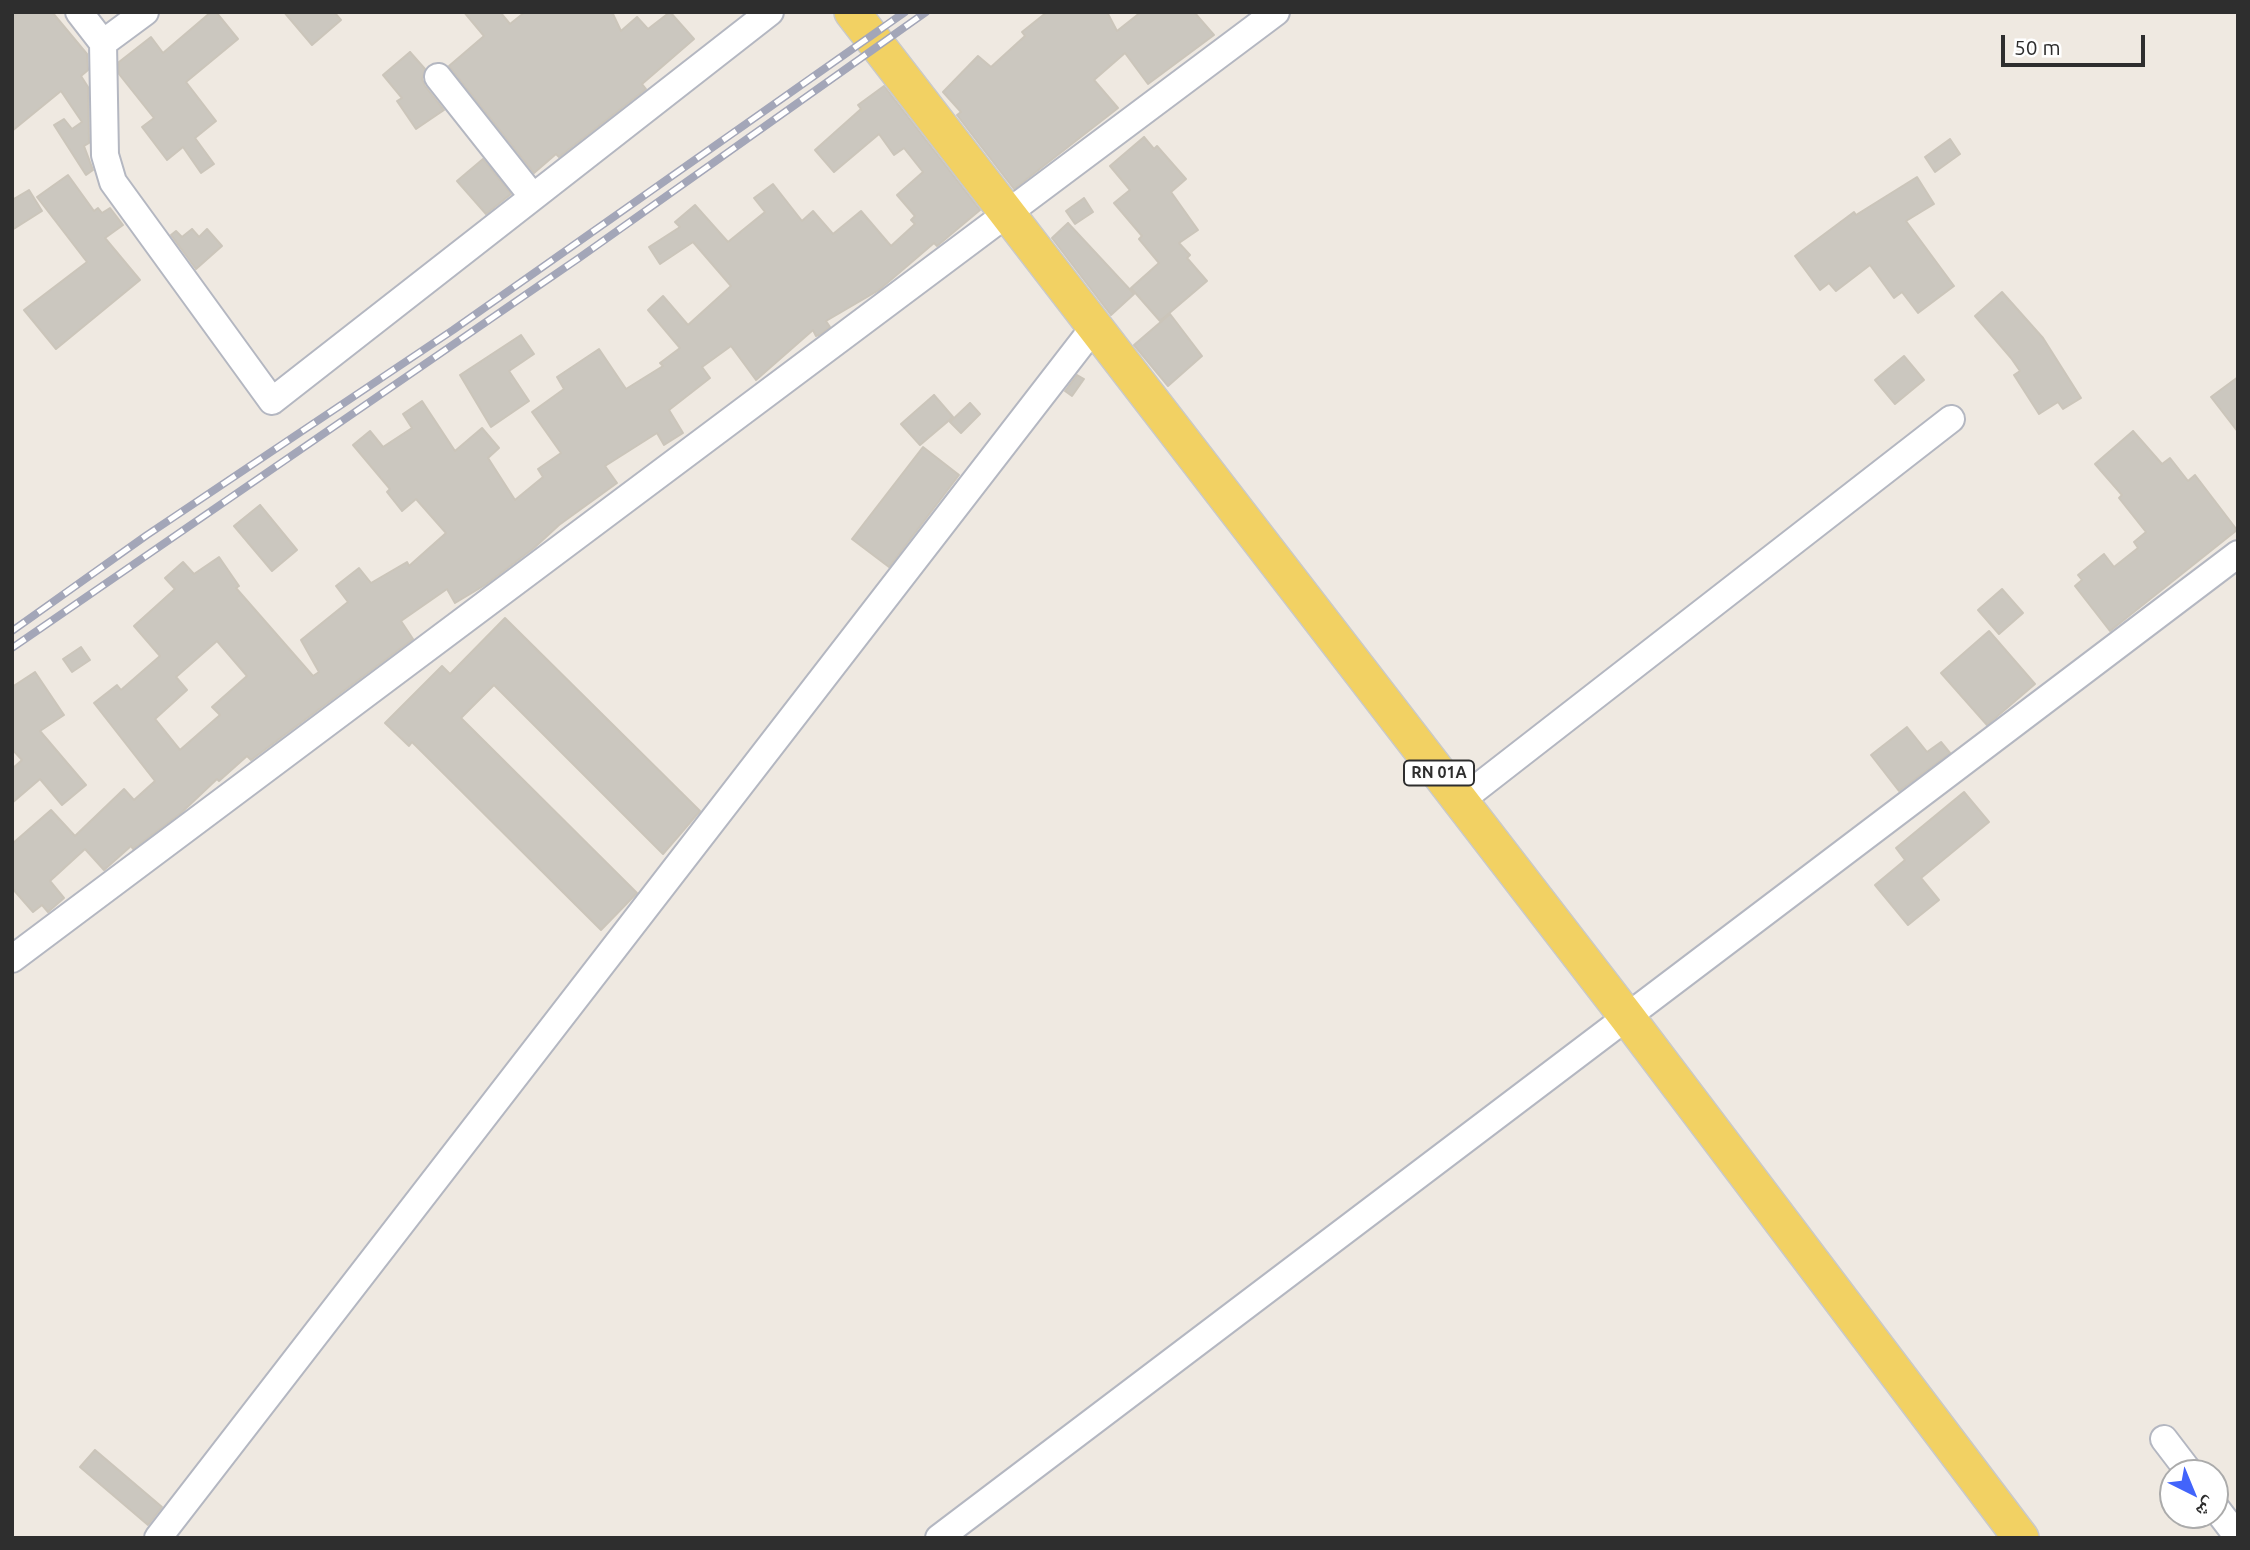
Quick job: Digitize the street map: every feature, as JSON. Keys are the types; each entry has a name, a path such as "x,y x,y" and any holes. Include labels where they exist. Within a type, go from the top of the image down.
{"main road":[{"name":"RN 01A","path":"852,12 1627,1017 2021,1538"}],"street":[{"path":"79,12 103,43 105,155 113,182 272,401 770,12"},
{"path":"103,43 145,12"},
{"path":"12,959 667,467 1010,215 1276,12"},
{"path":"438,77 533,197"},
{"path":"158,1538 1095,327"},
{"path":"1460,801 1951,419"},
{"path":"939,1538 2238,554"},
{"path":"2164,1439 2179,1459"}],"building":[{"path":"12,12 52,12 87,54 88,70 81,76 88,87 89,143 84,146 93,170 86,175 54,125 64,119 72,129 82,122 61,91 12,131"},
{"path":"211,12 216,12 238,39 186,82 216,121 195,138 214,164 201,173 183,147 167,160 142,127 154,118 119,74 119,62 151,37 163,53"},
{"path":"284,12 334,12 341,20 312,45"},
{"path":"464,12 500,12 510,24 525,12 612,12 621,31 637,17 648,29 670,12 694,39 642,84 646,89 559,157 556,154 534,173 449,66 484,36"},
{"path":"1047,12 1107,12 1117,31 1141,12 1194,12 1214,35 1148,84 1125,53 1094,80 1118,108 1014,189 957,115 961,112 943,92 978,56 991,67 1025,36 1022,32"},
{"path":"410,52 425,69 422,79 425,86 444,110 416,129 397,101 402,98 383,75"},
{"path":"884,86 980,210 937,246 934,243 879,290 826,321 830,327 821,334 816,336 813,330 756,380 731,346 702,367 710,378 669,410 683,433 664,445 657,433 605,466 617,483 559,525 534,548 485,585 455,603 447,589 401,621 413,639 251,760 247,756 219,781 217,779 181,813 133,849 131,846 104,870 85,849 50,881 64,898 48,912 42,905 33,912 12,888 12,844 51,810 75,836 124,789 134,800 155,781 94,703 117,685 121,690 160,656 134,626 175,589 165,578 183,562 194,574 219,557 239,586 236,588 313,676 319,672 301,640 348,602 336,586 359,568 371,583 407,562 409,566 446,533 416,499 402,511 387,492 390,489 353,445 370,431 383,447 412,428 403,414 422,401 455,451 482,428 499,448 488,458 515,500 543,477 538,469 561,453 532,412 564,389 557,377 599,349 626,389 663,366 660,363 680,348 648,310 663,296 688,325 731,286 693,242 660,264 649,247 680,227 675,222 695,205 728,242 765,212 754,198 773,184 802,221 813,211 833,234 861,211 891,246 915,224 911,220 915,216 897,195 923,172 904,148 894,155 879,134 834,172 815,150 861,109 858,105","holes":["217,641 247,676 212,707 220,715 180,750 155,719 187,690 176,677"]},
{"path":"1144,137 1154,149 1157,146 1186,179 1171,192 1198,230 1179,243 1190,255 1187,258 1207,281 1160,321 1131,288 1159,263 1139,239 1142,236 1114,203 1130,190 1110,166"},
{"path":"1950,139 1960,154 1935,172 1925,157"},
{"path":"483,159 511,194 486,214 457,181"},
{"path":"68,175 94,211 98,208 102,213 110,208 123,225 105,238 140,280 56,349 24,310 87,262 37,197"},
{"path":"1917,177 1934,204 1906,221 1954,286 1918,313 1902,292 1894,298 1870,265 1836,291 1829,283 1820,290 1795,256 1854,212 1856,215"},
{"path":"29,190 42,211 12,230 12,200"},
{"path":"1084,198 1093,212 1075,224 1066,211"},
{"path":"1068,223 1134,294 1111,315 1052,238"},
{"path":"192,229 199,237 207,229 222,246 196,269 171,235 176,231 182,237"},
{"path":"2002,292 2043,338 2081,398 2063,409 2058,402 2039,414 2014,375 2020,371 1975,316"},
{"path":"1170,314 1202,356 1168,386 1134,345"},
{"path":"521,335 534,354 509,371 529,401 491,427 460,375"},
{"path":"1904,356 1924,380 1895,404 1875,380"},
{"path":"1077,375 1084,379 1072,396 1065,391"},
{"path":"2238,377 2238,432 2211,397"},
{"path":"934,395 953,417 920,445 901,424"},
{"path":"970,403 980,414 961,433 950,422"},
{"path":"2133,431 2162,464 2170,458 2188,481 2195,475 2237,530 2110,631 2075,586 2082,580 2078,575 2104,554 2114,567 2138,548 2134,542 2146,532 2119,498 2122,495 2095,464"},
{"path":"923,447 959,475 889,567 852,539"},
{"path":"260,505 297,550 272,571 234,526"},
{"path":"2002,589 2023,613 1999,634 1978,610"},
{"path":"505,618 700,811 663,854 494,685 461,718 637,893 601,930 412,742 409,746 385,723 442,666 450,674"},
{"path":"1989,631 2035,684 1987,725 1941,673"},
{"path":"81,647 90,660 72,672 63,659"},
{"path":"35,672 64,715 40,731 86,785 62,805 40,779 12,803 12,769 22,760 12,749 12,687"},
{"path":"1907,727 1927,752 1941,742 1950,753 1899,791 1871,755"},
{"path":"1964,792 1989,822 1921,878 1939,900 1908,925 1875,885 1905,860 1896,848"},
{"path":"95,1450 162,1507 148,1525 80,1467"}],"railway":[{"path":"12,631 147,535 453,330 905,12"},
{"path":"12,648 579,258 926,12"}]}
